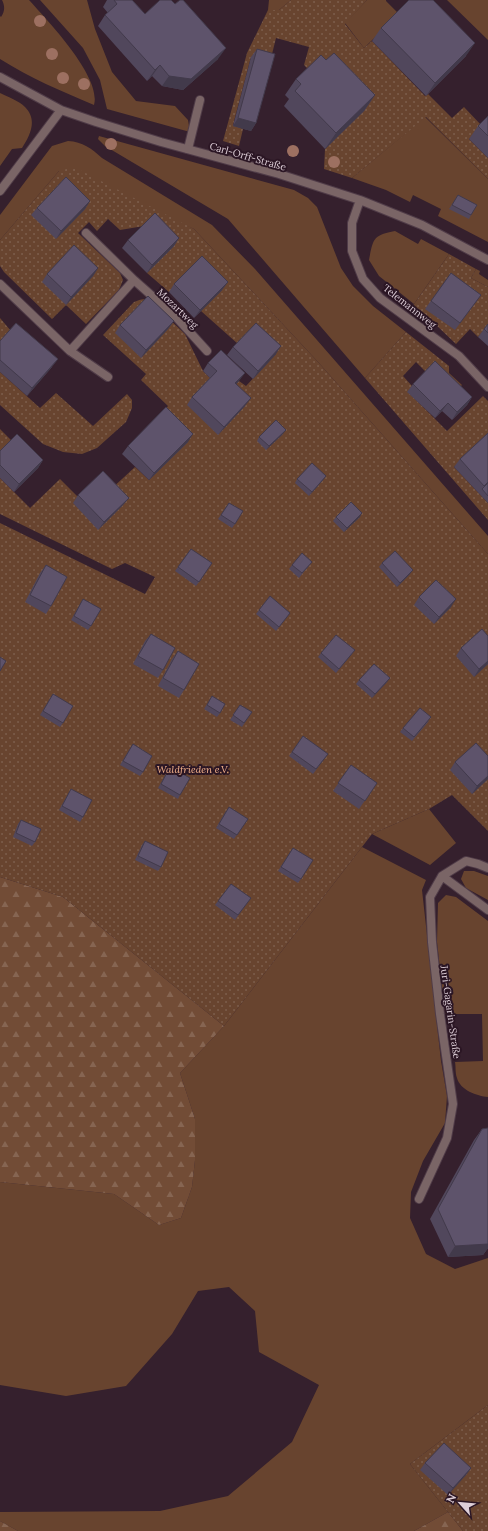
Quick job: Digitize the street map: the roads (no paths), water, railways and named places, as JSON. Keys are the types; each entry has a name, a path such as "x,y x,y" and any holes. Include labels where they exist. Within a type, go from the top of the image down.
{"street":[{"name":"Carl-Orff-Straße","path":"0,77 61,110 96,122 279,174 360,200 422,225 488,260"},
{"path":"188,149 200,100"},
{"path":"0,191 61,110"},
{"name":"Telemannweg","path":"360,200 352,223 352,251 363,278 380,298 459,356 488,387"},
{"name":"Mozartweg","path":"86,233 134,280 177,318 207,351"},
{"path":"70,351 134,280"},
{"path":"0,284 70,351 108,377"},
{"name":"Juri-Gagarin-Straße","path":"420,1200 446,1138 453,1104 440,1014 432,942 430,897 442,876 466,861 488,868"},
{"path":"442,876 488,910"}],"park label":[{"name":"Waldfrieden e.V.","path":"193,769"}]}
